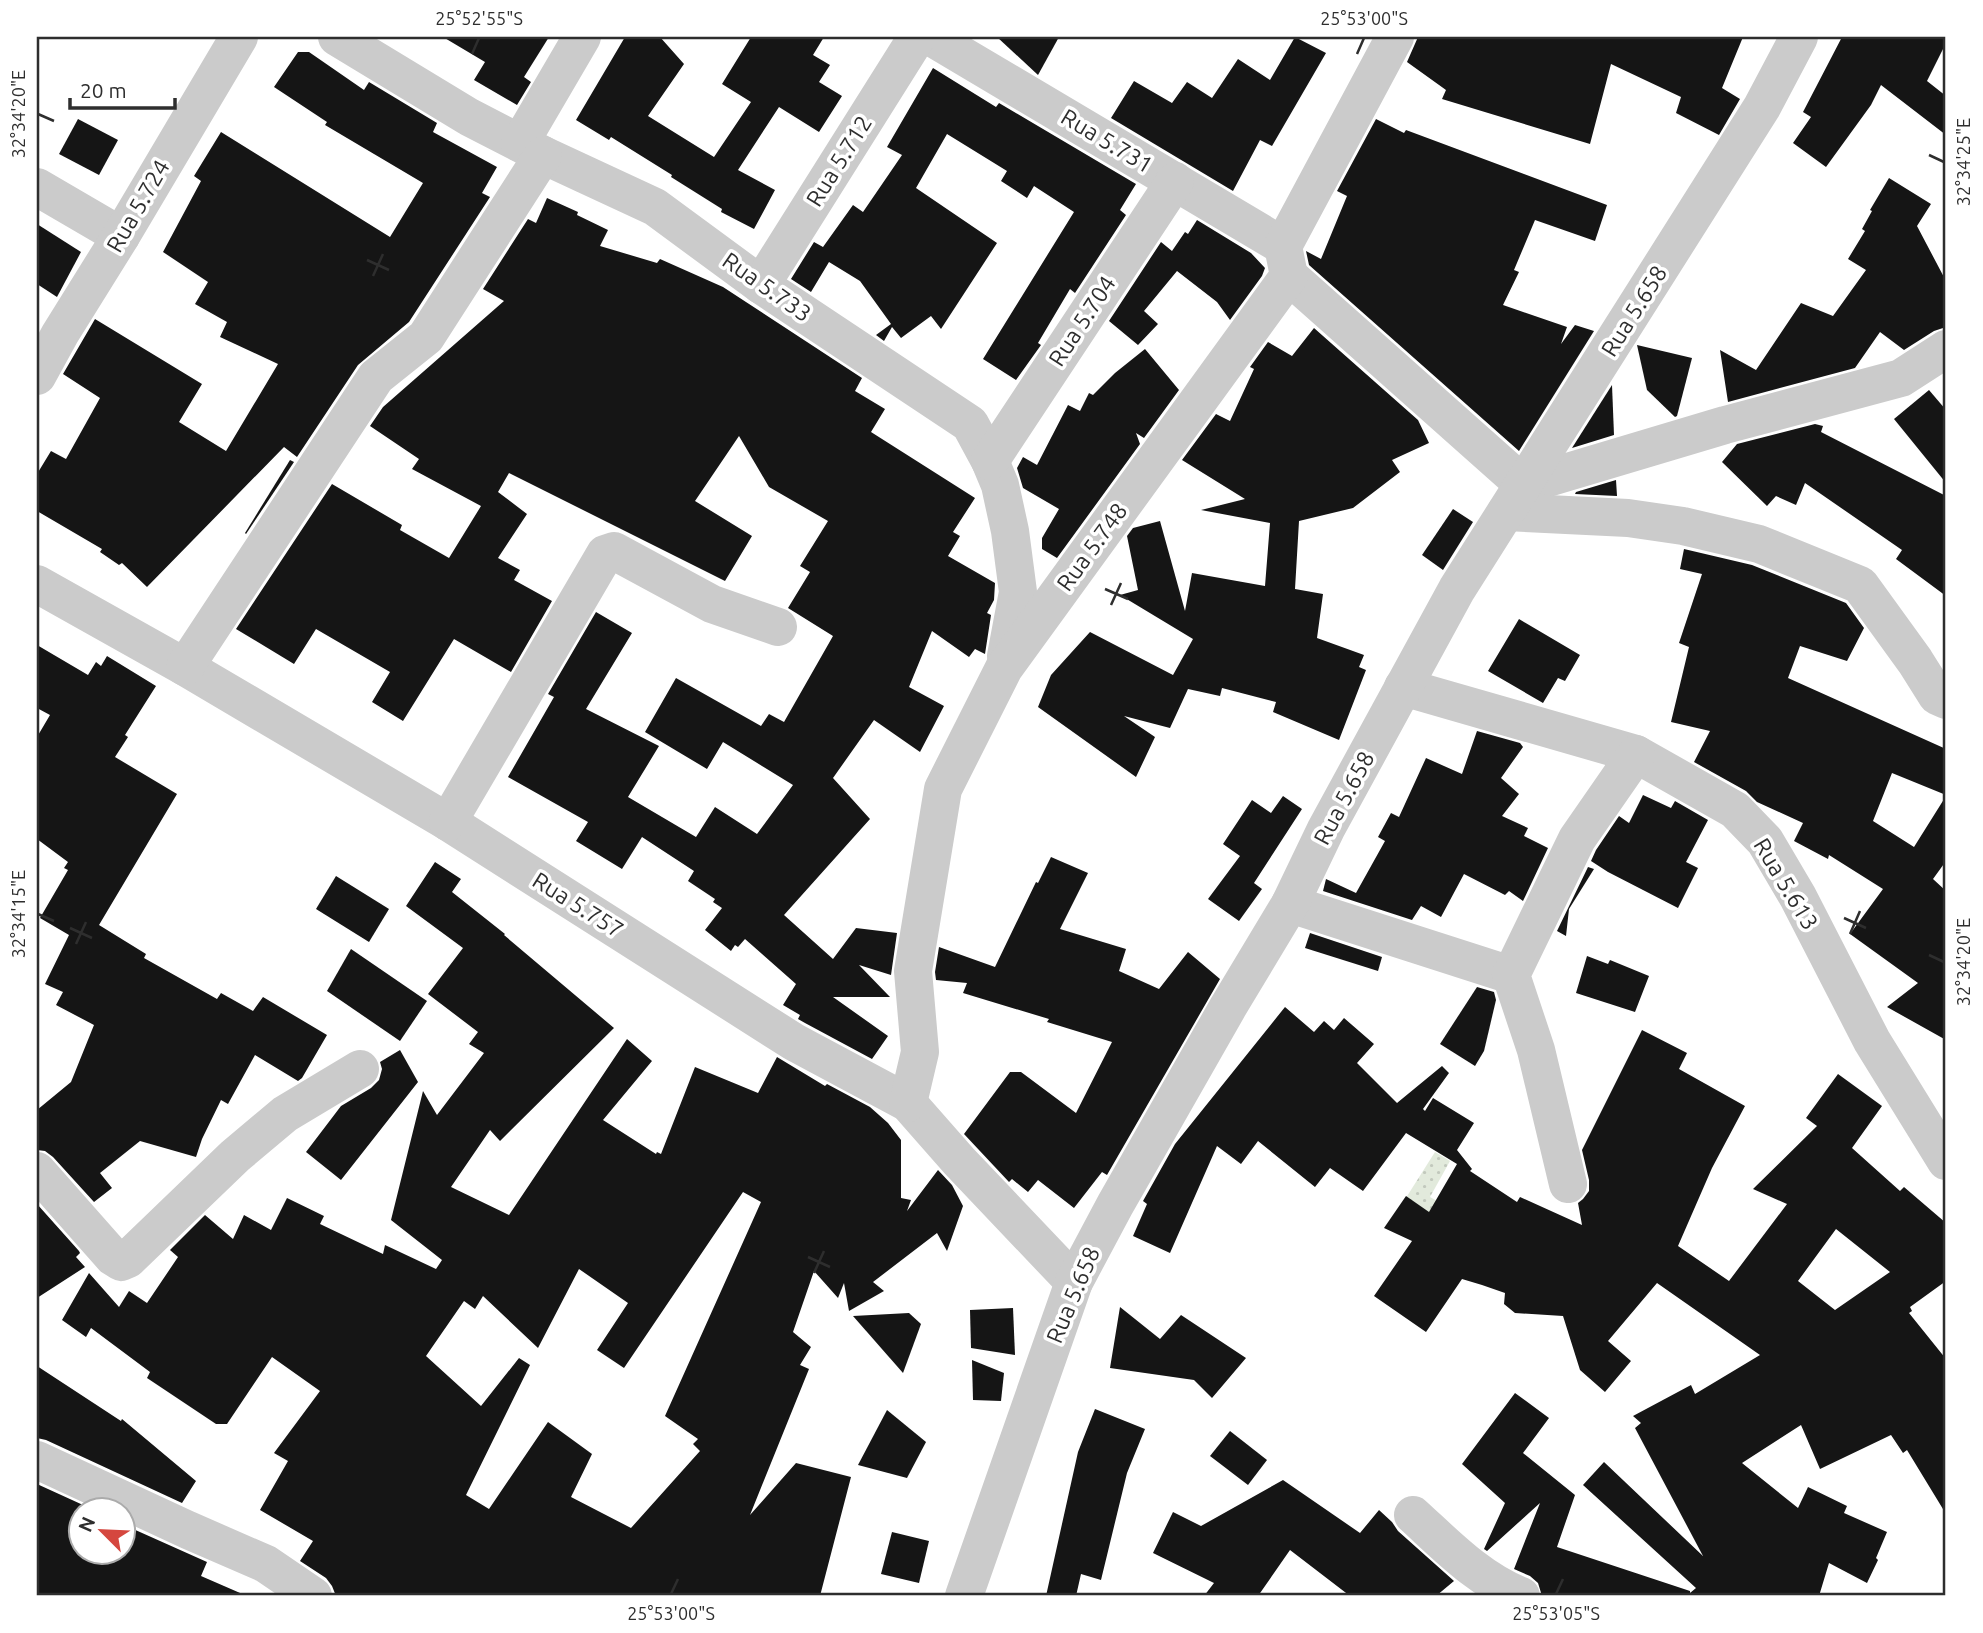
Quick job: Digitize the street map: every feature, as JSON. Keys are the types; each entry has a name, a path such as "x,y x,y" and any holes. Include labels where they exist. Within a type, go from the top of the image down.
{"street":[{"name":"Rua 5.724","path":"37,376 239,37"},
{"name":"Rua 5.733","path":"337,37 469,117 654,207 761,285 970,424 990,461 999,485 1010,531 1018,592 1003,668"},
{"path":"185,667 376,377 426,337 532,149 582,37"},
{"name":"Rua 5.712","path":"761,285 917,37"},
{"name":"Rua 5.731","path":"931,37 1175,181 1286,261 1515,499"},
{"name":"Rua 5.748","path":"908,1103 920,1052 913,971 943,789 1003,668 1286,261 1395,37"},
{"name":"Rua 5.658","path":"964,1596 1074,1282 1228,1007 1290,904 1326,829 1457,589 1762,107 1799,37"},
{"name":"Rua 5.704","path":"990,461 1175,181"},
{"path":"37,187 121,236"},
{"path":"1515,499 1725,425 1901,379 1946,349"},
{"path":"1515,499 1683,526 1759,544 1860,585 1937,696 1946,700"},
{"path":"448,822 605,554 614,551 712,604 778,627"},
{"name":"Rua 5.757","path":"37,584 185,667 448,822 794,1042 908,1103 1074,1282"},
{"name":"Rua 5.613","path":"1403,687 1636,754 1735,810 1765,841 1798,897 1872,1041 1946,1161"},
{"path":"1568,1184 1536,1050 1511,975 1577,839 1636,754"},
{"path":"1290,904 1511,975"},
{"path":"37,1171 113,1257 121,1262 128,1259 235,1156 285,1114 360,1069"},
{"path":"37,1460 267,1564 313,1596"},
{"path":"1413,1515 1467,1565 1505,1590 1521,1596"}],"shaded area":[{"path":"1435,1152 1450,1161 1430,1197 1483,1227 1397,1212"}],"building":[{"path":"443,37 549,37 524,77 531,82 517,105 474,80 485,62"},
{"path":"625,37 660,37 684,64 648,116 714,157 751,102 722,84 751,37 824,37 813,55 830,65 819,82 842,96 819,132 779,107 738,170 775,190 754,229 721,212 722,209 611,137 609,140 576,120"},
{"path":"997,37 1059,37 1038,75"},
{"path":"1295,37 1326,53 1272,146 1260,140 1233,191 1111,118 1134,81 1172,103 1187,82 1212,98 1238,59 1270,80"},
{"path":"1418,37 1743,37 1722,88 1740,99 1719,135 1676,113 1681,97 1611,64 1590,144 1442,99 1446,90 1407,62"},
{"path":"1842,37 1946,37 1946,43 1927,81 1946,96 1946,135 1881,85 1871,105 1826,167 1793,143 1811,117 1803,112"},
{"path":"298,52 309,52 364,90 369,82 437,123 433,132 497,167 482,193 490,197 409,322 358,365 297,457 284,447 147,587 122,563 119,565 100,552 102,549 37,511 37,474 51,451 66,459 100,398 63,374 95,319 202,384 179,422 226,451 278,364 220,337 227,322 195,304 208,282 163,252 201,181 194,176 221,132 390,237 423,183 325,125 327,122 274,87"},
{"path":"933,68 996,107 999,103 1136,184 1120,210 1126,215 1075,293 1070,289 1038,343 1041,345 1016,380 983,359 1074,212 1034,186 1027,198 1001,181 1007,171 947,134 916,188 997,243 941,329 931,316 901,338 892,327 884,341 876,335 891,324 860,281 829,262 811,292 791,279 814,242 823,247 853,205 863,212 902,155 887,147"},
{"path":"78,119 118,140 99,175 59,154"},
{"path":"1376,119 1404,133 1406,130 1607,205 1595,241 1535,220 1514,270 1519,272 1503,305 1567,327 1561,344 1575,325 1594,331 1519,451 1309,265 1306,251 1321,259 1347,196 1337,191"},
{"path":"1889,178 1931,204 1917,226 1946,281 1946,327 1934,331 1904,350 1880,332 1855,368 1728,402 1720,350 1756,370 1801,303 1833,316 1866,270 1848,259 1865,231 1862,229 1872,211 1870,210"},
{"path":"547,198 608,230 600,246 657,263 660,259 723,287 862,378 855,391 885,409 871,432 975,498 953,532 960,536 948,556 995,583 994,600 987,613 991,615 985,654 975,649 969,657 932,631 909,687 944,706 920,752 874,720 833,778 870,819 784,915 833,959 856,928 897,933 891,975 859,965 890,997 833,997 888,1036 872,1059 798,1019 800,1015 783,1005 796,984 745,939 731,951 705,930 722,908 713,902 715,899 688,881 694,871 642,837 622,869 576,841 588,822 508,777 554,697 548,694 596,612 632,633 586,709 659,746 628,797 696,837 715,807 757,834 793,785 723,742 707,769 645,732 676,678 761,726 769,714 784,722 833,636 788,608 810,572 800,566 828,521 769,487 739,436 695,501 752,536 725,581 509,473 498,492 527,514 498,558 520,570 514,580 552,601 511,672 454,639 403,721 372,702 390,672 316,629 294,664 236,629 332,484 402,525 400,530 449,558 481,506 412,469 419,459 370,426 383,407 504,301 483,289 528,219 536,223"},
{"path":"1197,220 1251,253 1265,268 1262,276 1230,320 1217,302 1177,271 1144,311 1158,324 1138,345 1109,321 1161,242 1172,251"},
{"path":"37,224 81,252 57,297 37,284"},
{"path":"1314,328 1418,420 1429,443 1392,460 1400,472 1353,508 1299,521 1295,589 1323,594 1317,638 1364,655 1359,667 1366,670 1339,740 1273,712 1276,702 1222,688 1220,696 1188,689 1170,728 1124,716 1155,737 1136,777 1038,707 1051,675 1090,632 1173,675 1193,639 1120,595 1138,590 1127,536 1133,528 1160,521 1185,611 1192,573 1265,586 1270,523 1201,510 1245,499 1182,460 1216,414 1230,421 1254,369 1250,367 1268,342 1292,356"},
{"path":"1637,345 1692,358 1677,416 1647,390"},
{"path":"1145,349 1179,390 1144,438 1136,433 1140,444 1057,558 1042,549 1042,538 1059,509 1023,488 1017,468 1023,457 1037,465 1068,405 1080,411 1089,393 1093,395"},
{"path":"1612,385 1614,435 1572,448"},
{"path":"1929,390 1946,410 1946,483 1894,419"},
{"path":"1815,424 1823,426 1821,432 1946,496 1946,596 1896,559 1902,550 1805,483 1796,505 1776,496 1767,506 1722,462 1737,444"},
{"path":"290,460 294,462 246,534 245,533"},
{"path":"1616,480 1617,496 1575,494 1576,492"},
{"path":"1453,509 1473,522 1443,570 1422,555"},
{"path":"1684,549 1752,565 1846,603 1864,628 1847,661 1800,646 1788,678 1946,749 1946,795 1892,773 1873,821 1914,847 1946,796 1946,861 1933,879 1946,891 1946,1040 1887,1007 1918,983 1850,934 1883,889 1829,855 1828,859 1794,841 1803,823 1757,802 1746,791 1694,762 1710,731 1671,722 1689,647 1679,643 1702,574 1680,569"},
{"path":"1519,619 1580,655 1565,681 1558,678 1543,703 1488,671"},
{"path":"37,645 88,675 96,662 101,666 107,656 156,686 125,735 128,737 115,757 177,794 99,925 146,954 144,958 217,999 221,993 253,1011 263,997 327,1035 298,1081 255,1055 228,1104 221,1100 196,1157 140,1141 100,1173 112,1188 94,1202 53,1157 45,1151 37,1150 37,1110 71,1082 94,1025 56,1005 63,992 45,984 69,935 40,918 68,870 64,868 68,862 37,839 37,737 50,715 37,708"},
{"path":"1477,731 1520,743 1523,747 1501,778 1519,794 1502,816 1528,828 1524,836 1548,848 1523,901 1509,891 1505,895 1464,874 1441,917 1421,906 1412,920 1323,891 1326,879 1356,893 1385,841 1378,837 1391,813 1399,817 1426,758 1462,774"},
{"path":"1643,795 1671,808 1675,801 1708,820 1686,862 1698,868 1678,908 1591,861 1619,816 1629,823"},
{"path":"1283,796 1302,809 1254,883 1262,889 1239,921 1208,899 1240,856 1223,844 1252,800 1271,813"},
{"path":"1051,857 1088,873 1060,929 1126,949 1119,971 1159,989 1188,952 1220,979 1107,1175 1102,1172 1074,1208 1038,1180 1028,1192 1012,1179 1009,1182 964,1134 1010,1072 1021,1072 1076,1113 1112,1042 1047,1022 1049,1019 963,993 967,983 936,980 935,972 939,947 995,967"},
{"path":"435,862 461,879 452,892 614,1028 500,1141 490,1130 451,1187 509,1215 627,1039 652,1061 603,1120 656,1154 661,1154 695,1067 758,1093 777,1057 825,1086 827,1084 870,1107 888,1123 901,1140 901,1198 911,1200 907,1211 938,1170 952,1185 963,1206 947,1251 937,1233 873,1282 884,1291 849,1311 844,1283 838,1298 814,1271 793,1332 811,1347 800,1365 809,1369 750,1515 796,1463 851,1477 820,1596 336,1596 326,1578 300,1561 313,1541 260,1510 288,1461 274,1453 320,1391 272,1357 227,1424 216,1424 147,1378 150,1372 91,1328 86,1337 62,1320 89,1273 119,1307 129,1291 147,1303 178,1257 170,1250 205,1215 233,1239 244,1215 271,1230 287,1198 324,1216 320,1224 383,1254 385,1245 436,1269 442,1260 391,1220 423,1091 437,1115 484,1053 469,1044 478,1032 428,994 463,948 406,906","holes":["743,1192 761,1202 665,1416 698,1439 693,1444 700,1451 631,1528 571,1497 592,1454 548,1422 489,1509 466,1495 530,1365 519,1358 481,1406 426,1356 464,1301 475,1309 483,1296 538,1348 579,1269 628,1303 597,1350 624,1368"]},
{"path":"1588,867 1594,869 1569,909 1566,936 1557,931"},
{"path":"336,876 389,909 369,942 316,909"},
{"path":"1310,933 1382,957 1378,971 1305,948"},
{"path":"351,949 427,1001 400,1041 327,991"},
{"path":"1587,956 1608,964 1610,960 1649,976 1635,1012 1576,993"},
{"path":"1477,987 1494,992 1496,1000 1484,1051 1475,1066 1440,1044"},
{"path":"1285,1007 1314,1032 1324,1021 1334,1030 1344,1018 1374,1044 1357,1063 1397,1103 1442,1066 1449,1073 1423,1109 1425,1111 1433,1098 1474,1123 1457,1150 1472,1169 1470,1171 1517,1202 1520,1197 1582,1225 1578,1203 1589,1191 1589,1180 1582,1150 1642,1030 1687,1053 1679,1069 1745,1106 1712,1168 1678,1246 1729,1281 1787,1204 1753,1189 1817,1126 1806,1118 1838,1074 1882,1106 1852,1148 1900,1191 1904,1187 1946,1223 1946,1281 1910,1307 1912,1311 1909,1313 1946,1359 1946,1514 1907,1450 1903,1453 1891,1435 1820,1469 1801,1425 1742,1463 1798,1508 1808,1487 1847,1506 1844,1513 1887,1532 1867,1583 1829,1563 1819,1596 1542,1596 1538,1583 1514,1569 1540,1503 1487,1551 1484,1549 1505,1503 1462,1464 1515,1393 1549,1418 1523,1453 1575,1495 1557,1547 1690,1593 1696,1588 1583,1485 1604,1462 1703,1556 1635,1428 1641,1423 1633,1416 1691,1385 1695,1394 1760,1355 1657,1283 1608,1341 1631,1361 1605,1392 1580,1370 1563,1316 1515,1313 1504,1304 1505,1293 1482,1285 1462,1279 1426,1332 1374,1296 1412,1241 1384,1228 1406,1196 1429,1212 1457,1164 1406,1133 1363,1191 1330,1168 1315,1187 1258,1141 1241,1164 1217,1146 1170,1253 1133,1236 1147,1204 1143,1201 1175,1144","holes":["1836,1229 1890,1272 1835,1310 1798,1281"]},
{"path":"400,1050 418,1082 341,1180 306,1152 341,1106 379,1080 382,1069 380,1062"},
{"path":"37,1204 79,1251 76,1257 85,1267 37,1298"},
{"path":"1120,1307 1160,1339 1181,1315 1246,1358 1212,1398 1194,1380 1110,1368"},
{"path":"1013,1308 1015,1355 971,1348 970,1310"},
{"path":"909,1313 921,1324 903,1373 853,1316"},
{"path":"972,1360 1004,1373 1001,1401 973,1400"},
{"path":"37,1366 121,1421 122,1419 196,1481 182,1503 37,1438"},
{"path":"1095,1409 1145,1429 1127,1473 1101,1580 1081,1574 1076,1596 1046,1596 1078,1452"},
{"path":"887,1410 926,1442 907,1478 858,1465"},
{"path":"1230,1431 1267,1460 1248,1485 1210,1456"},
{"path":"1283,1480 1360,1533 1379,1510 1398,1531 1454,1581 1436,1596 1350,1596 1290,1550 1258,1596 1204,1596 1214,1583 1153,1553 1173,1512 1201,1526"},
{"path":"37,1484 66,1497 66,1566 136,1566 136,1530 207,1562 201,1576 247,1596 37,1596"},
{"path":"892,1532 929,1541 919,1583 881,1574"}]}
